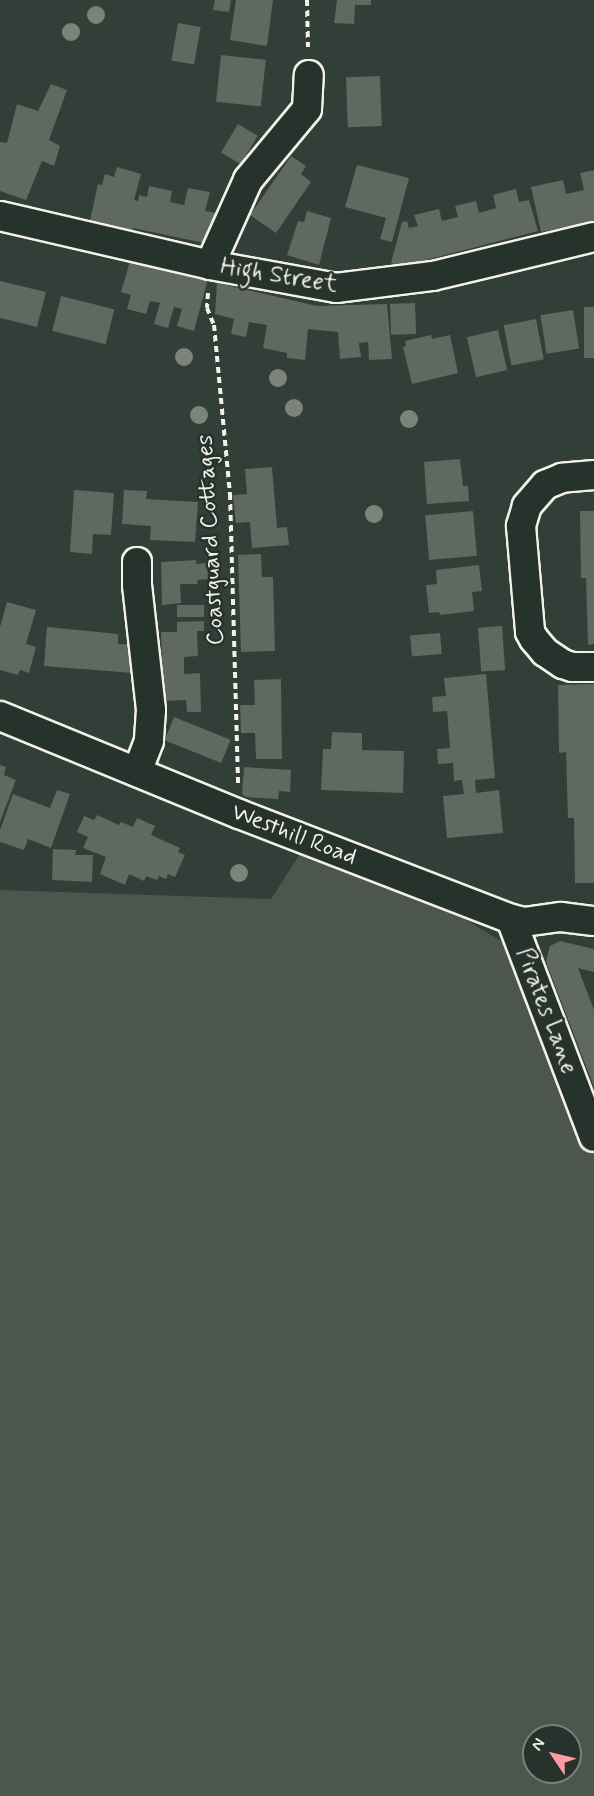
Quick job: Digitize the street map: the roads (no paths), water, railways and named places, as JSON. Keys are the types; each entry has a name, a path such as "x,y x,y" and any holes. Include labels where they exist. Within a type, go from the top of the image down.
{"street":[{"path":"210,265 248,180 307,109 309,75"},
{"name":"High Street","path":"0,216 210,265 336,288 433,276 594,237"},
{"path":"594,475 562,478 545,485 527,506 521,526 530,632 545,652 563,664 573,667 594,667"},
{"path":"137,562 136,585 151,710 149,741 137,772"},
{"name":"Westhill Road","path":"0,716 239,814 511,919 524,922 561,917 594,921"},
{"name":"Pirates Lane","path":"511,919 594,1137"}]}
